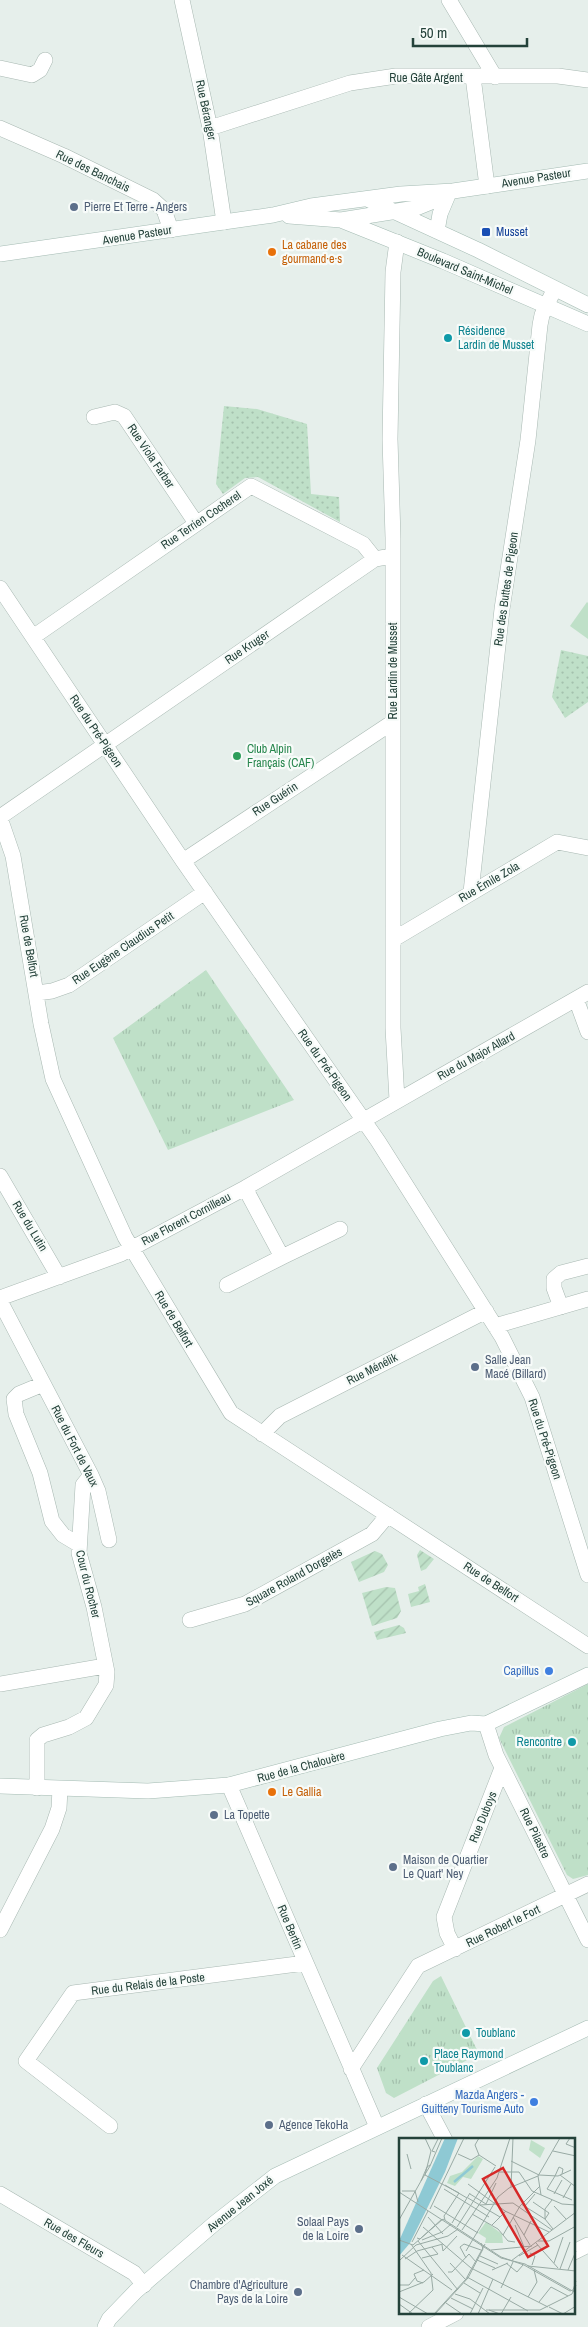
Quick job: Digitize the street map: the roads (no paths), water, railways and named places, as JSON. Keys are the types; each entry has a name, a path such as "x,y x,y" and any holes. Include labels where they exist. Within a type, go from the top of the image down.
{"street":[{"name":"Rue Béranger","path":"182,0 210,128 224,222"},
{"path":"449,0 495,77"},
{"path":"0,68 32,75 40,70 45,60"},
{"name":"Rue Gâte Argent","path":"210,128 350,83 396,76 558,76 588,80"},
{"path":"473,77 487,186"},
{"name":"Rue des Banchais","path":"0,128 64,156 153,200 164,210 171,230"},
{"name":"Avenue Pasteur","path":"273,216 340,220 398,212 416,208 450,193 588,170"},
{"path":"367,199 398,212 407,200 426,192"},
{"name":"Avenue Pasteur","path":"0,254 273,216 311,206 426,192 450,193"},
{"path":"437,232 440,214 450,193"},
{"name":"Boulevard Saint-Michel","path":"398,212 588,305"},
{"name":"Rue Lardin de Musset","path":"397,1100 393,1028 393,722 390,439 393,272 398,212"},
{"name":"Boulevard Saint-Michel","path":"340,220 397,242 588,324"},
{"name":"Rue des Buttes de Pigeon","path":"471,892 502,609 528,440 540,325 546,305 554,290"},
{"name":"Rue Viola Farber","path":"94,417 115,412 124,416 196,523"},
{"name":"Rue Terrien Cocherel","path":"33,637 251,486 363,544 375,559"},
{"name":"Rue Kruger","path":"105,744 375,559 392,556"},
{"name":"Rue du Pré-Pigeon","path":"0,588 204,892 364,1121 495,1326 527,1385 588,1575"},
{"name":"Rue Guérin","path":"183,861 393,722"},
{"name":"Rue de Belfort","path":"105,744 0,818 13,856 41,1024 53,1079 125,1237 231,1413 588,1646"},
{"name":"Rue Émile Zola","path":"394,939 557,842 588,848"},
{"name":"Rue Eugène Claudius Petit","path":"37,993 52,991 68,985 204,892"},
{"path":"582,996 588,1032"},
{"name":"Rue du Major Allard","path":"364,1121 397,1100 582,996"},
{"name":"Rue Florent Cornilleau","path":"0,1300 110,1259 245,1188 349,1127 364,1121"},
{"name":"Rue du Lutin","path":"0,1176 59,1277"},
{"path":"245,1188 282,1257"},
{"path":"228,1285 340,1229"},
{"path":"560,1307 554,1288 554,1280 561,1273 588,1266"},
{"path":"495,1326 588,1299"},
{"name":"Rue du Fort de Vaux","path":"0,1300 91,1475 98,1491 109,1540"},
{"name":"Rue Ménélik","path":"262,1434 280,1416 486,1311"},
{"path":"43,1384 14,1398 16,1414 37,1467 52,1521 63,1535 78,1544"},
{"name":"Cour du Rocher","path":"36,1788 37,1740 43,1735 69,1727 86,1718 106,1685 105,1666 94,1606 85,1578 78,1544 83,1485 91,1475"},
{"name":"Square Roland Dorgelès","path":"190,1620 245,1604 372,1534 388,1515"},
{"path":"0,1684 105,1666"},
{"name":"Rue de la Chalouère","path":"0,1786 148,1791 229,1785 440,1729 471,1723 486,1724 588,1675"},
{"name":"Rue Pilastre","path":"486,1724 488,1737 502,1768 588,1940"},
{"name":"Rue Duboys","path":"454,1949 444,1924 444,1917 502,1768"},
{"name":"Rue Bertin","path":"229,1785 351,2069"},
{"path":"0,1930 52,1828 59,1808 60,1789"},
{"name":"Rue Robert le Fort","path":"351,2069 418,1966 588,1884"},
{"name":"Rue du Relais de la Poste","path":"110,2126 26,2061 73,1993 305,1962"},
{"name":"Avenue Jean Joxé","path":"105,2327 109,2319 144,2285 215,2223 275,2176 588,2028"},
{"path":"351,2069 377,2127"},
{"path":"426,2104 444,2138"},
{"name":"Rue des Fleurs","path":"0,2194 134,2273 144,2285"},
{"path":"576,2251 588,2245"},
{"path":"430,2327 454,2314"}],"place":[{"name":"Pierre Et Terre - Angers","path":"74,207"},
{"name":"Musset","path":"486,232"},
{"name":"La cabane des gourmand·e·s","path":"272,252"},
{"name":"Résidence Lardin de Musset","path":"448,338"},
{"name":"Club Alpin Français (CAF)","path":"237,756"},
{"name":"Salle Jean Macé (Billard)","path":"475,1367"},
{"name":"Capillus","path":"549,1671"},
{"name":"Rencontre","path":"572,1742"},
{"name":"Le Gallia","path":"272,1792"},
{"name":"La Topette","path":"214,1815"},
{"name":"Maison de Quartier Le Quart' Ney","path":"393,1867"},
{"name":"Toublanc","path":"466,2033"},
{"name":"Place Raymond Toublanc","path":"424,2061"},
{"name":"Mazda Angers - Guitteny Tourisme Auto","path":"534,2102"},
{"name":"Agence TekoHa","path":"269,2125"},
{"name":"Solaal Pays de la Loire","path":"359,2229"},
{"name":"Chambre d'Agriculture Pays de la Loire","path":"298,2292"}]}
